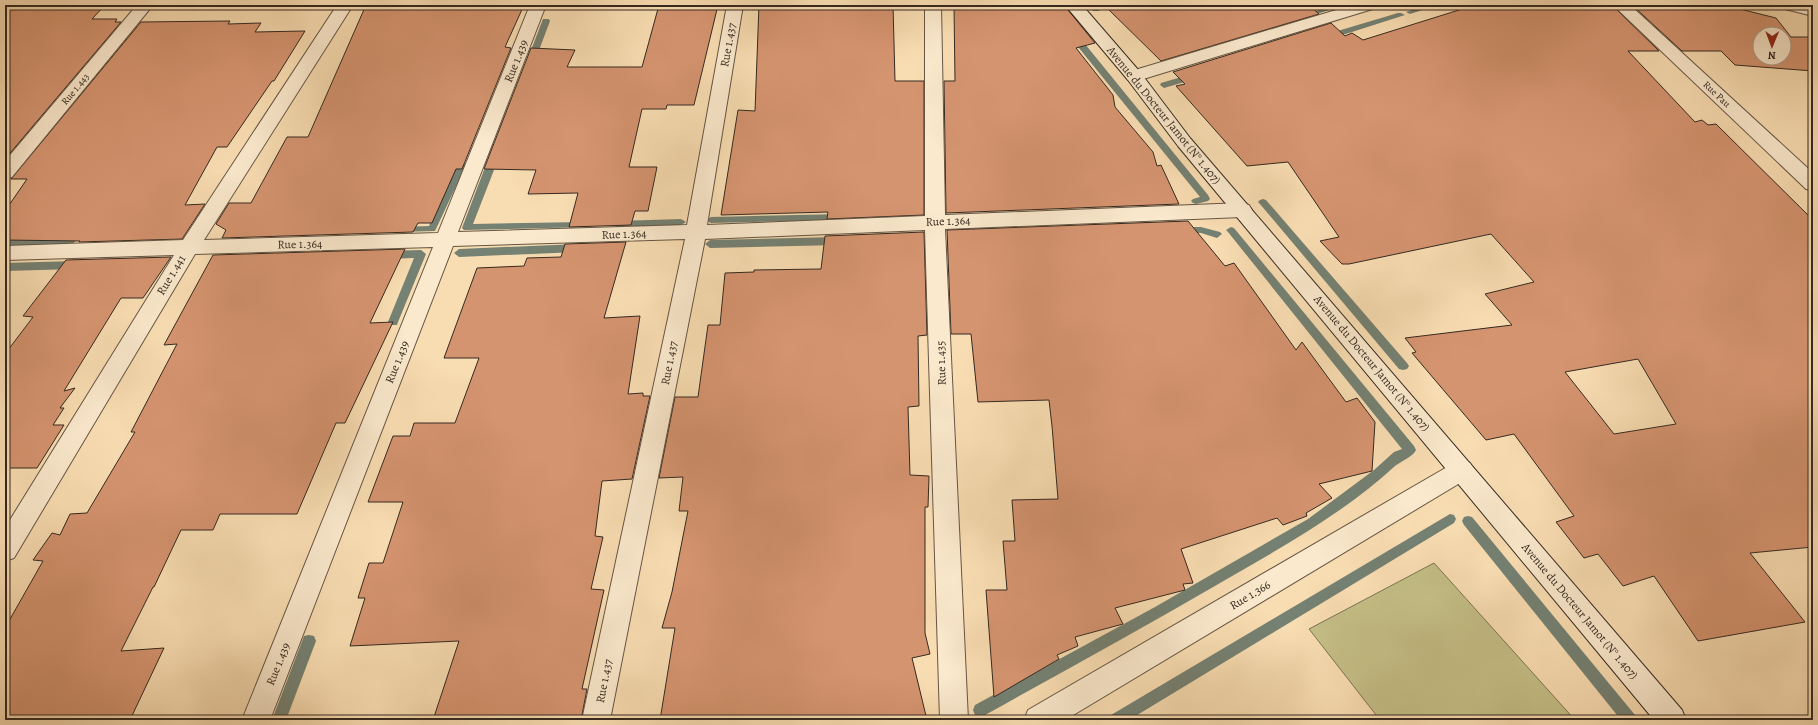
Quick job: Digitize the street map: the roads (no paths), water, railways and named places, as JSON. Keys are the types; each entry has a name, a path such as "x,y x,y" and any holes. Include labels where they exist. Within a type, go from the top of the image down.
{"street":[{"name":"Rue 1.443","path":"5,173 145,5"},
{"name":"Rue 1.441","path":"5,550 189,247 345,5"},
{"name":"Rue 1.439","path":"256,720 538,5"},
{"name":"Rue 1.437","path":"596,720 696,232 734,5"},
{"name":"Rue 1.435","path":"933,5 935,222 954,720"},
{"name":"Avenue du Docteur Jamot (N° 1.407)","path":"1073,5 1134,76 1184,142 1672,720"},
{"path":"1134,76 1370,5"},
{"name":"Rue Pau","path":"1621,5 1813,184"},
{"path":"1787,5 1813,11"},
{"name":"Rue 1.364","path":"5,253 696,232 1242,210"},
{"name":"Rue 1.366","path":"1038,720 1462,470"}],"waterway":[{"path":"1093,5 1096,9"},
{"path":"1317,12 1341,5"},
{"path":"1410,12 1434,5"},
{"path":"1327,37 1401,15"},
{"path":"531,61 546,21"},
{"path":"1073,35 1205,197 1205,199 1196,201"},
{"path":"1164,85 1195,76"},
{"path":"401,230 432,229 461,165"},
{"path":"489,170 467,228 584,225"},
{"path":"1263,202 1403,366"},
{"path":"711,220 843,217"},
{"path":"617,224 681,222"},
{"path":"1180,230 1201,230 1217,234"},
{"path":"980,710 1160,611 1312,523 1378,474 1398,456 1410,450 1231,230"},
{"path":"5,242 72,240"},
{"path":"710,244 838,241"},
{"path":"459,253 578,248"},
{"path":"388,255 421,254 393,322"},
{"path":"5,267 76,265"},
{"path":"1116,720 1450,519"},
{"path":"1468,521 1630,720"},
{"path":"279,720 309,641"}]}
